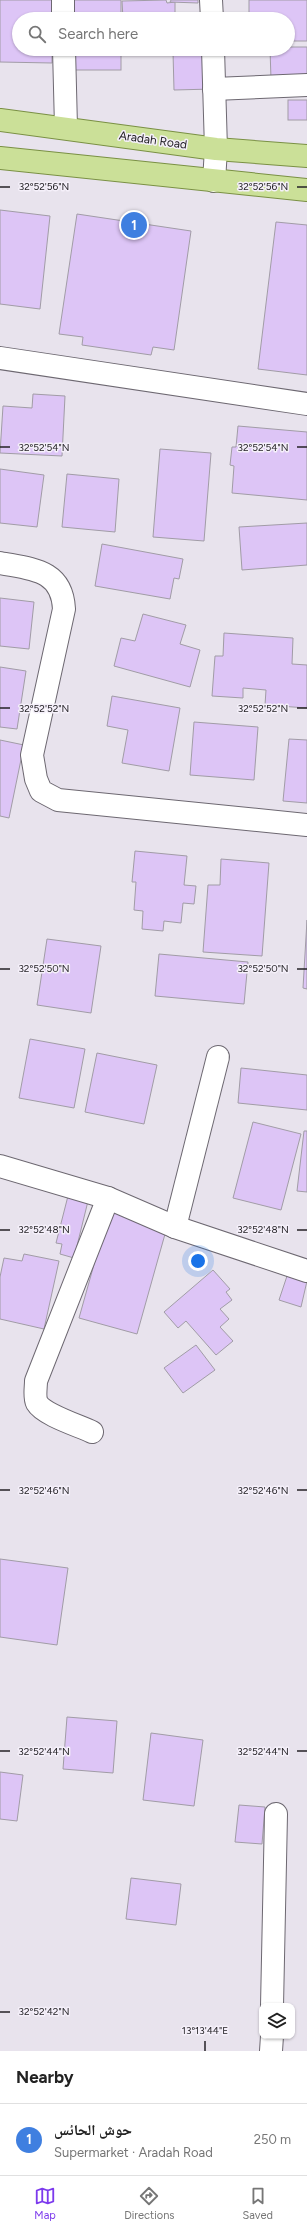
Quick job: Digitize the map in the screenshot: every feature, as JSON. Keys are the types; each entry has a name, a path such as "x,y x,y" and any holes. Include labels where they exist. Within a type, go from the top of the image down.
{"main road":[{"name":"Aradah Road","path":"0,120 216,149 307,156"},
{"path":"0,158 214,182 307,190"}],"street":[{"path":"63,0 63,12"},
{"path":"211,0 212,12"},
{"path":"64,56 66,128"},
{"path":"213,56 216,149 214,182"},
{"path":"214,90 307,85"},
{"path":"0,358 307,404"},
{"path":"0,563 40,571 56,581 64,595 64,609 32,755 36,778 41,791 58,800 307,825"},
{"path":"175,1227 218,1057"},
{"path":"0,1166 108,1198 175,1227 307,1271"},
{"path":"92,1432 46,1411 37,1403 35,1394 36,1381 108,1198"},
{"path":"272,2003 276,1814"},
{"path":"271,2051 272,2039"}],"building":[{"path":"0,0 52,0 52,12 12,12 12,56 52,56 52,63 0,62"},
{"path":"73,0 121,0 121,12 74,12"},
{"path":"166,0 167,3 175,2 175,12 123,12 122,1"},
{"path":"171,0 198,0 198,3 170,2"},
{"path":"249,0 307,0 307,41 295,41 295,12 249,12"},
{"path":"295,47 307,47 307,77 271,79 270,56 295,56"},
{"path":"74,56 121,56 121,70 74,70"},
{"path":"173,56 212,56 213,89 174,90"},
{"path":"288,100 307,100 307,120 288,120"},
{"path":"0,210 50,216 40,309 0,304"},
{"path":"77,214 191,231 174,350 153,347 151,355 82,345 83,337 59,334"},
{"path":"276,222 307,225 307,375 258,369"},
{"path":"33,394 65,396 62,456 0,453 3,406 32,408"},
{"path":"238,426 307,432 307,500 232,493 234,466 230,465 232,447 236,447"},
{"path":"160,449 211,453 204,541 153,537"},
{"path":"0,469 44,475 37,527 0,523"},
{"path":"67,474 119,479 115,532 62,527"},
{"path":"307,523 307,565 242,570 239,527"},
{"path":"102,544 183,559 179,579 174,578 170,599 95,586"},
{"path":"0,598 34,602 29,649 0,646"},
{"path":"143,614 186,625 180,644 200,650 190,687 114,666 121,638 135,641"},
{"path":"224,633 293,638 292,664 307,665 307,708 265,705 266,690 243,688 243,698 212,696 215,656 223,656"},
{"path":"0,667 26,671 17,729 0,727"},
{"path":"112,696 180,708 169,771 122,763 128,730 107,726"},
{"path":"194,722 258,727 254,780 190,775"},
{"path":"289,739 307,740 307,803 283,801"},
{"path":"0,740 24,745 9,818 0,816"},
{"path":"135,851 187,856 184,885 196,886 194,904 183,903 181,923 164,921 163,931 142,929 143,911 134,910 136,882 132,882"},
{"path":"221,859 269,863 262,956 203,952 208,885 220,885"},
{"path":"307,920 307,989 303,988"},
{"path":"47,939 101,946 91,1013 37,1005"},
{"path":"159,954 248,962 244,1004 155,996"},
{"path":"30,1039 85,1049 74,1108 19,1098"},
{"path":"97,1053 157,1065 144,1124 85,1112"},
{"path":"241,1068 307,1075 307,1110 238,1103"},
{"path":"253,1122 301,1134 281,1210 233,1198"},
{"path":"304,1131 307,1131 307,1192 297,1191"},
{"path":"69,1192 89,1197 74,1258 60,1254 62,1244 56,1243"},
{"path":"109,1211 167,1227 137,1334 79,1318"},
{"path":"24,1254 59,1261 44,1329 0,1319 0,1277 4,1258 22,1261"},
{"path":"213,1270 230,1289 226,1292 232,1300 220,1309 229,1319 220,1327 233,1341 216,1355 186,1321 178,1328 164,1312"},
{"path":"287,1276 307,1281 301,1307 279,1300"},
{"path":"196,1345 215,1370 183,1393 164,1368"},
{"path":"0,1559 68,1568 57,1645 0,1637"},
{"path":"67,1717 117,1721 113,1773 63,1769"},
{"path":"151,1733 203,1740 194,1806 143,1800"},
{"path":"0,1772 23,1775 17,1821 0,1819"},
{"path":"239,1805 265,1807 262,1844 235,1842"},
{"path":"131,1878 181,1884 176,1925 126,1919"}],"place":[{"name":"حوش الحائس","path":"134,225"}]}
